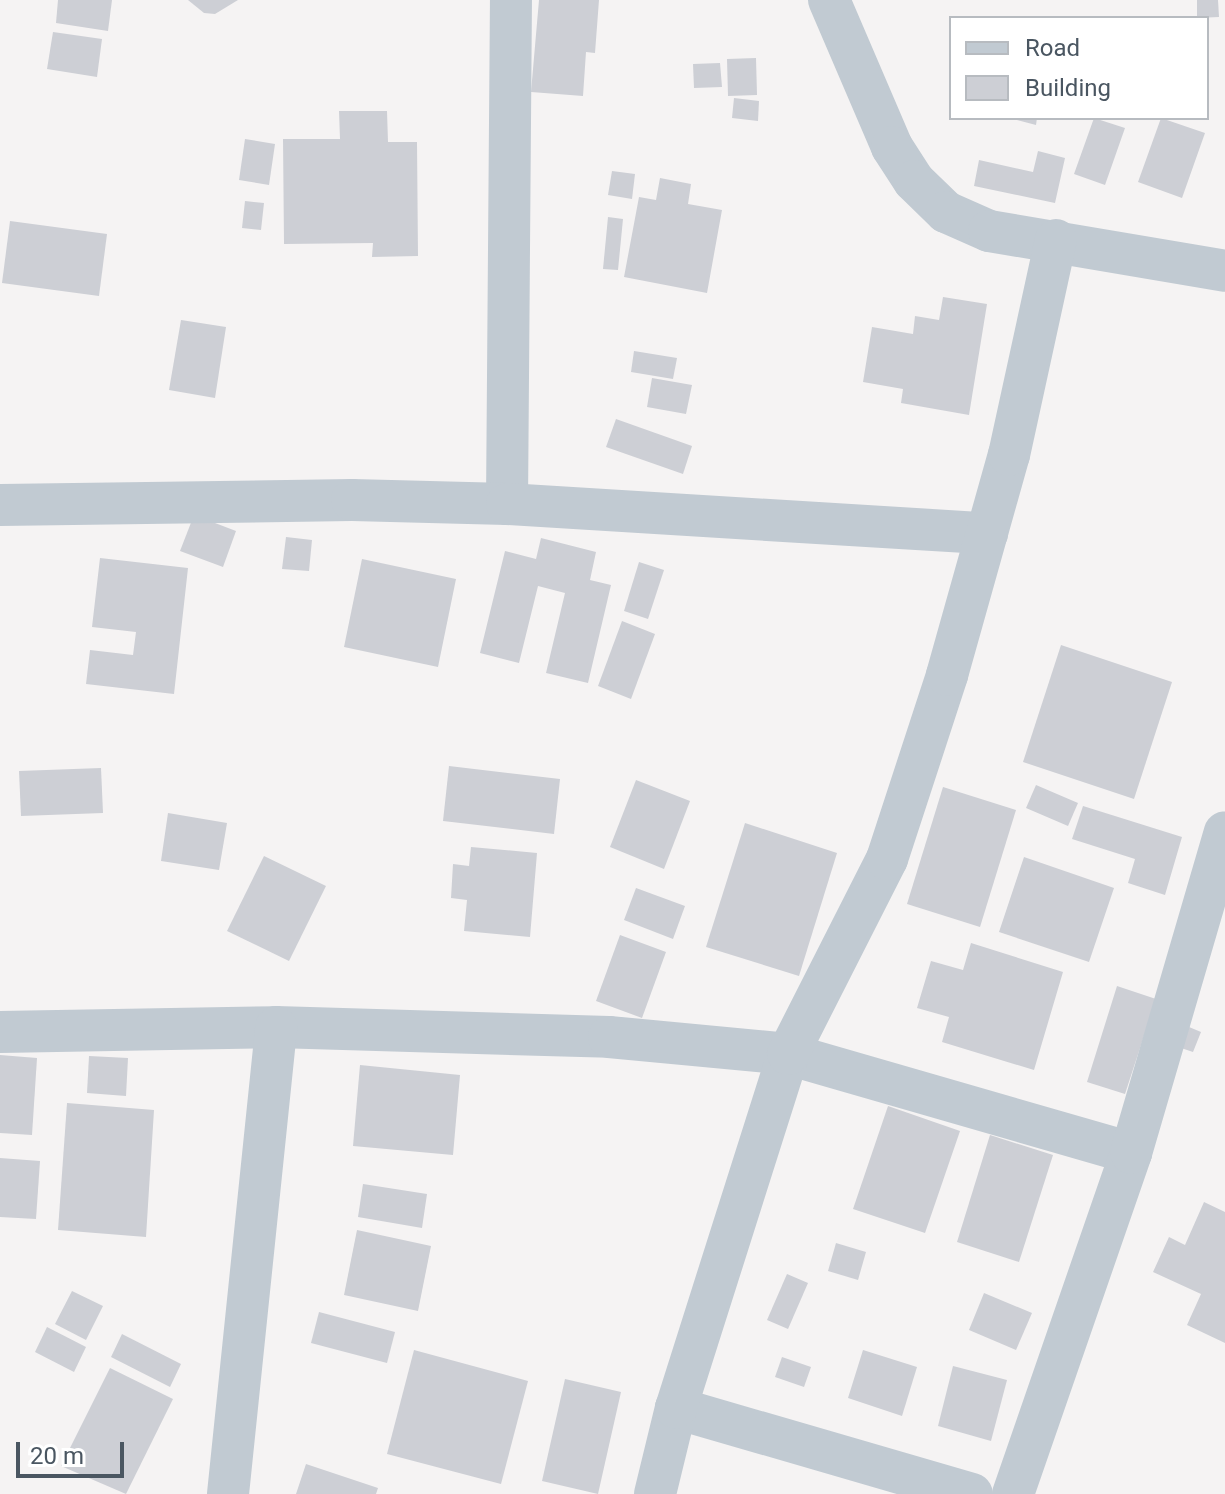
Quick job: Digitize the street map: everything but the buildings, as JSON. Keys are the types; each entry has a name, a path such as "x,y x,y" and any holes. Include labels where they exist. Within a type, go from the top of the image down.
{"street":[{"path":"507,504 511,0"},
{"path":"829,0 892,147 914,181 946,212 989,231 1225,271"},
{"path":"655,1494 676,1408 788,1054 887,859 987,533 1056,240"},
{"path":"0,505 507,504 987,533"},
{"path":"1013,1494 1131,1153 1225,832"},
{"path":"228,1494 276,1027"},
{"path":"0,1032 276,1027 609,1037 788,1054 1131,1153"},
{"path":"676,1408 972,1494"}]}
